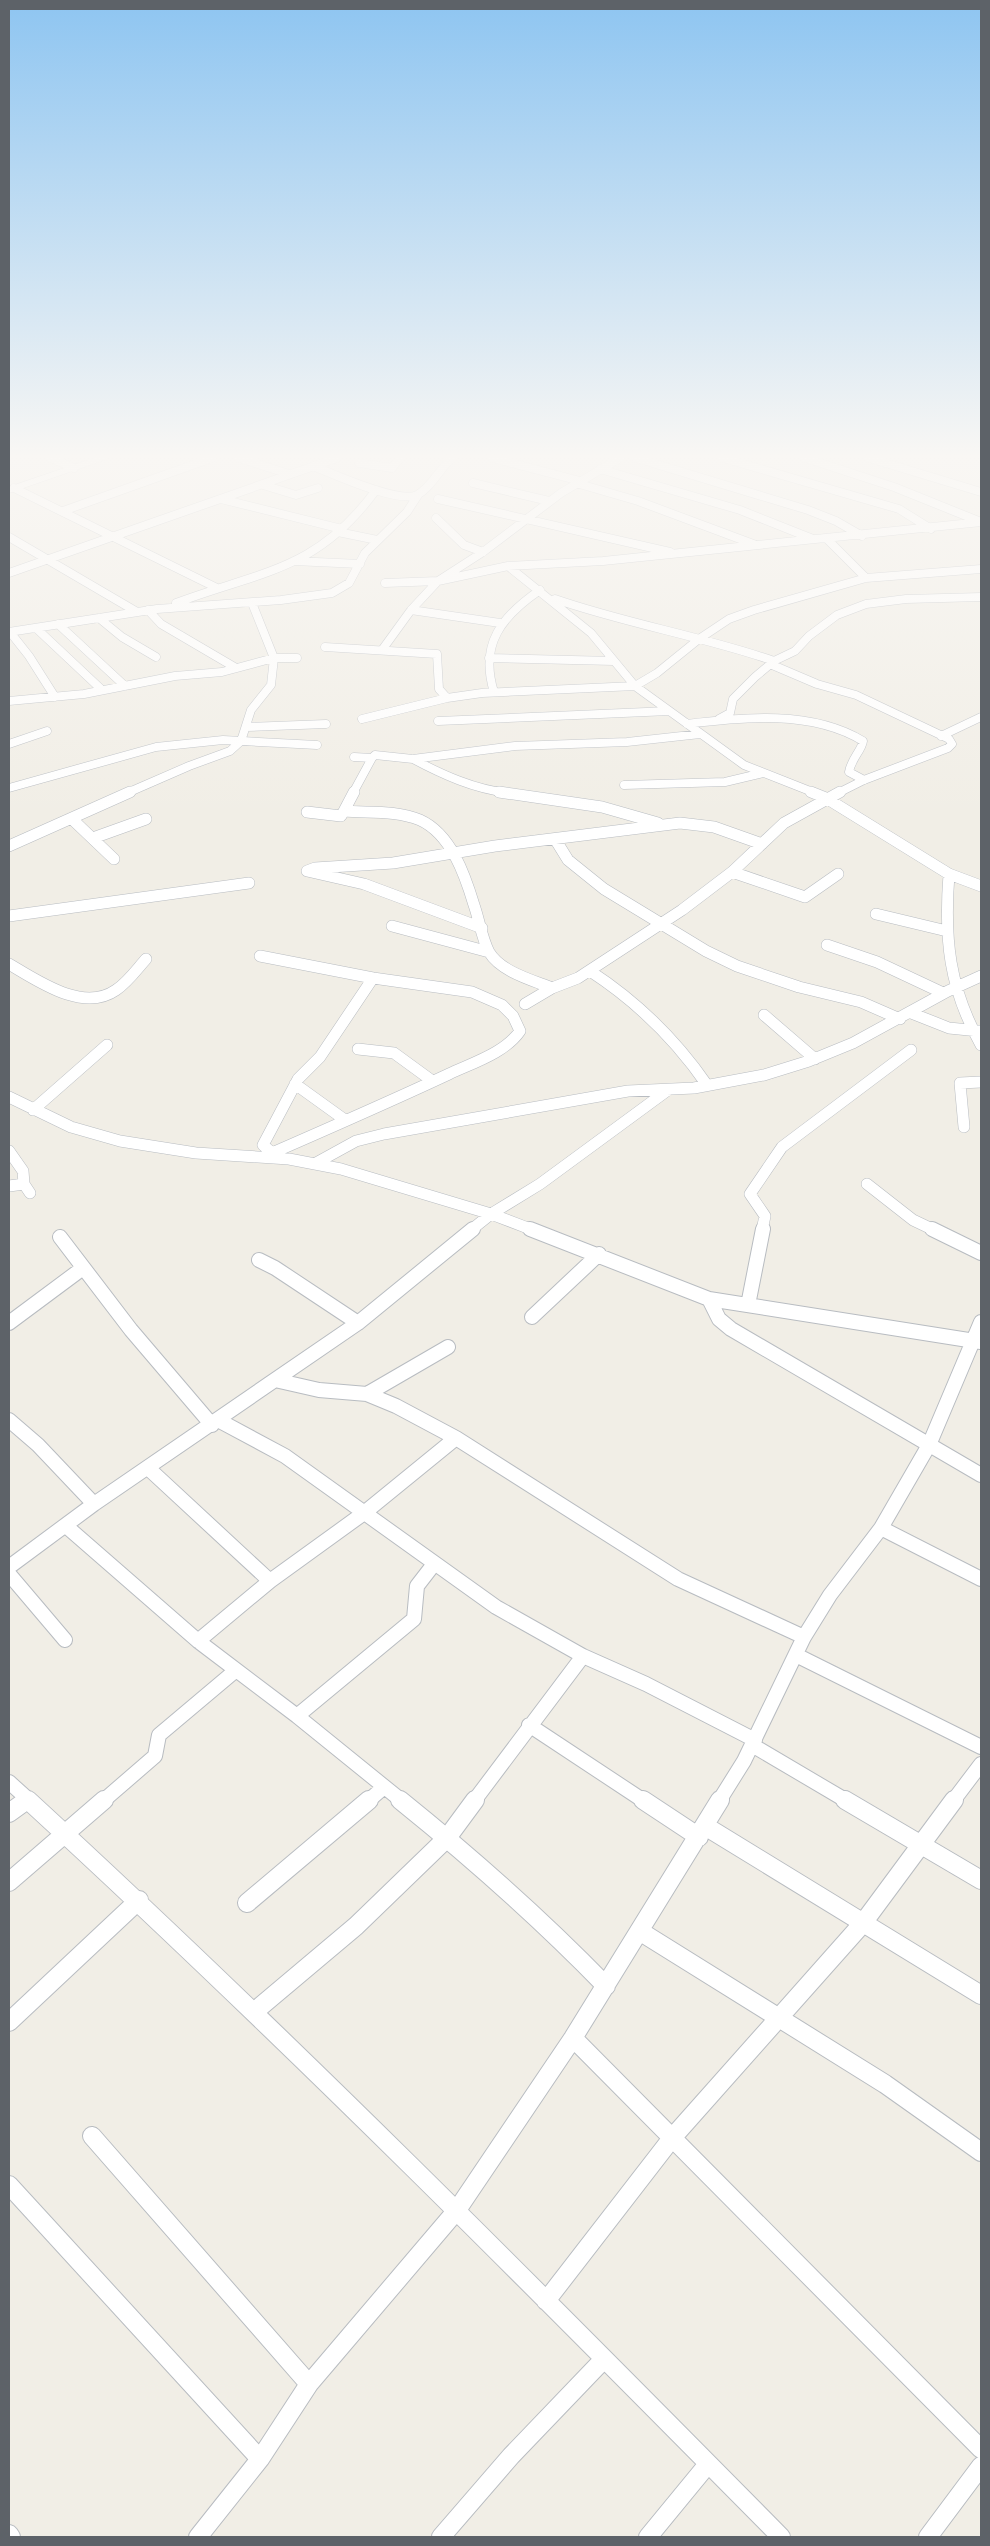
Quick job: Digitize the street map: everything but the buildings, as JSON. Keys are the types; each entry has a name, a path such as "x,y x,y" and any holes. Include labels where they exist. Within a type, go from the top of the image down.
{"street":[{"path":"75,577 137,612"},
{"path":"194,577 217,588"},
{"path":"162,608 217,588 256,577"},
{"path":"54,697 28,656 9,632 162,608 252,603 321,596 348,586 353,577"},
{"path":"382,650 411,610 438,581 444,577"},
{"path":"385,583 438,581 458,577"},
{"path":"522,577 591,633 636,686 669,712 744,765 826,798 892,836 949,874 981,886"},
{"path":"362,720 447,698 494,692 636,686 657,673 699,639 729,619 866,578 883,577"},
{"path":"494,692 487,676 489,658 500,623 526,599 543,593 600,614 742,650 817,684 856,695 949,739 952,744 948,748 864,780 826,798 784,823 732,872 659,924 590,971 565,985 552,988 525,1004"},
{"path":"719,719 730,714 734,699 772,663 795,651 830,620 851,608 866,604 906,599 981,597"},
{"path":"9,846 189,766 230,751 241,741 251,710 270,685 274,658 252,603"},
{"path":"148,610 161,624 236,668"},
{"path":"411,610 500,623"},
{"path":"99,618 122,637 156,656"},
{"path":"58,624 125,686"},
{"path":"36,628 102,690"},
{"path":"325,647 437,654 439,658 437,672 439,689 447,698"},
{"path":"9,701 102,690 174,676 214,674 274,658 297,658"},
{"path":"489,658 614,661"},
{"path":"438,721 669,712"},
{"path":"941,736 981,717"},
{"path":"687,724 719,719 808,721 850,733 863,741 863,745 851,761 849,772 864,780"},
{"path":"246,726 326,724"},
{"path":"9,744 47,732"},
{"path":"307,812 341,816 374,755 413,759 515,746 627,742 700,734"},
{"path":"9,788 156,747 223,740 316,745"},
{"path":"354,757 372,758"},
{"path":"413,759 442,774 491,791 602,807 663,824"},
{"path":"624,785 725,782 763,773"},
{"path":"344,812 418,819 437,830 453,854 470,888 490,952 503,965 552,988"},
{"path":"72,819 114,859"},
{"path":"93,838 146,819"},
{"path":"482,928 364,884 306,871 315,868 393,863 495,846 663,824 694,823 714,827 762,844"},
{"path":"555,839 563,853 576,868 604,889 659,924 737,966 799,987 860,1002 900,1019"},
{"path":"732,872 805,897 838,874"},
{"path":"949,874 947,952 954,987 978,1031 981,1045"},
{"path":"9,916 249,883"},
{"path":"876,914 948,931"},
{"path":"392,926 490,952"},
{"path":"827,944 877,962 943,993"},
{"path":"260,956 373,978 472,992 486,996 509,1009 517,1018 520,1032 513,1041 394,1100 266,1155"},
{"path":"10,967 80,998 91,999 104,997 116,990 146,959"},
{"path":"590,971 619,990 690,1060 707,1085"},
{"path":"316,1163 356,1141 384,1134 628,1091 668,1090 707,1085 782,1071 815,1060 900,1019 954,987 981,976"},
{"path":"266,1155 263,1145 295,1084 320,1057 373,978"},
{"path":"911,1012 949,1028 978,1031"},
{"path":"764,1015 815,1060"},
{"path":"33,1110 107,1044"},
{"path":"358,1049 394,1053 431,1080"},
{"path":"748,1305 765,1216 750,1194 765,1170 782,1147 911,1050"},
{"path":"964,1127 960,1083 981,1082"},
{"path":"295,1084 345,1120"},
{"path":"65,1640 10,1566 94,1504 215,1423 358,1323 492,1214 540,1184 668,1090"},
{"path":"9,1097 71,1127 120,1141 196,1152 266,1155 316,1163 492,1214 599,1254 709,1299 978,1342"},
{"path":"9,1151 23,1171 27,1188 9,1186"},
{"path":"867,1184 913,1220 981,1253"},
{"path":"60,1237 83,1268 215,1423 285,1456 434,1564 524,1625 583,1656 646,1684 753,1743 981,1880"},
{"path":"532,1317 599,1254"},
{"path":"260,1260 358,1323"},
{"path":"9,1323 83,1268"},
{"path":"709,1299 719,1319 731,1329 981,1475"},
{"path":"198,2537 260,2459 309,2384 457,2210 573,2038 702,1832 753,1743 804,1637 830,1595 881,1528 929,1445 978,1342 981,1322"},
{"path":"367,1394 448,1347"},
{"path":"275,1380 319,1390 367,1394 396,1406 456,1438 678,1579 804,1637"},
{"path":"9,1420 38,1446 94,1504"},
{"path":"198,1641 270,1581 364,1513 456,1438"},
{"path":"148,1468 270,1581"},
{"path":"66,1526 198,1641 235,1671 297,1716 383,1788 447,1838 572,1951 606,1986"},
{"path":"881,1528 981,1579"},
{"path":"297,1716 414,1619 417,1609 417,1585 434,1564"},
{"path":"796,1655 981,1747"},
{"path":"255,2011 356,1926 447,1838 529,1725 583,1656"},
{"path":"9,1882 155,1756 159,1735 235,1671"},
{"path":"529,1725 702,1832 863,1923 981,1995"},
{"path":"546,2301 672,2138 863,1923 923,1845 981,1764"},
{"path":"9,1782 139,1900 255,2011 457,2210 781,2537"},
{"path":"247,1902 383,1788"},
{"path":"9,1814 28,1799"},
{"path":"9,2022 139,1900"},
{"path":"641,1932 884,2084 981,2152"},
{"path":"573,2038 981,2449"},
{"path":"92,2136 174,2234 254,2319 309,2384"},
{"path":"9,2185 260,2459"},
{"path":"442,2537 510,2456 604,2360"},
{"path":"648,2537 708,2464"},
{"path":"928,2537 981,2466"}]}
